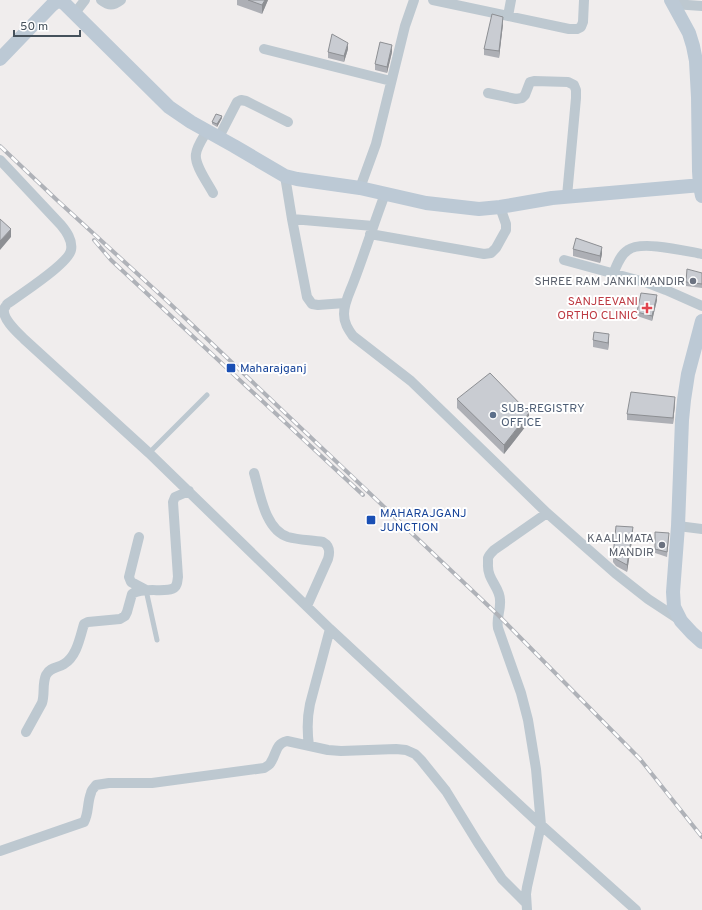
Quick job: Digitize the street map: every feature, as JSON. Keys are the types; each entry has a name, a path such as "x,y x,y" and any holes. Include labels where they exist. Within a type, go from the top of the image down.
{"street":[{"path":"76,13 85,0"},
{"path":"101,0 107,4 115,4 121,0"},
{"path":"360,188 376,144 391,81 414,0"},
{"path":"433,0 563,28 577,29 581,27 583,22 584,0"},
{"path":"508,16 511,0"},
{"path":"0,59 46,10 57,1 63,2 76,13 169,107 191,122 285,176 360,188 426,203 479,209 567,196 701,189 699,171 696,61 689,33 672,2"},
{"path":"672,2 702,6"},
{"path":"264,49 391,81"},
{"path":"488,93 516,99 522,98 530,82 534,81 568,82 574,85 576,90 576,98 567,196"},
{"path":"213,193 198,165 196,159 197,150 213,134 237,102 241,100 246,101 288,122"},
{"path":"0,160 64,229 67,233 71,250 60,266 7,304 4,309 4,315 7,320 24,339 189,491 330,629 541,825 636,910"},
{"path":"285,176 307,297 312,304 345,304"},
{"path":"385,194 345,304 344,315 346,327 353,336 411,381 547,513 632,587 681,621 702,642"},
{"path":"292,219 372,230 484,254 492,253 506,230 506,224 500,207"},
{"path":"613,274 620,257 628,249 637,246 648,245 702,254"},
{"path":"564,260 648,283 702,306"},
{"path":"681,621 674,607 673,592 678,526 682,420 688,374 702,321"},
{"path":"254,473 266,512 275,528 286,536 323,542 329,549 328,559 307,606"},
{"path":"26,732 42,703 44,680 47,674 50,670 64,664 70,659 77,645 84,624 88,622 120,619 125,616 132,594 135,592 175,588 177,583 173,502 175,497 189,491"},
{"path":"526,908 527,887 541,825 536,769 528,720 521,693 498,628 497,621 501,607 500,598 498,590 490,579 488,558 494,550 547,513"},
{"path":"678,526 702,529"},
{"path":"139,537 129,578 131,582 146,590"},
{"path":"309,746 307,735 308,714 330,629"},
{"path":"0,851 84,822 88,812 91,793 96,785 109,783 152,783 256,770 269,765 277,748 281,743 287,741 328,750 341,751 406,750 415,754 421,760 446,791 502,879 526,908"}],"lane":[{"path":"149,453 207,395"},
{"path":"146,590 157,640"}],"building":[{"path":"248,0 265,0 262,5"},
{"path":"492,14 503,17 499,51 484,49"},
{"path":"332,34 348,43 344,56 328,52"},
{"path":"380,42 392,45 387,67 375,64"},
{"path":"216,114 222,116 217,124 212,122"},
{"path":"0,219 11,229 0,241"},
{"path":"576,238 602,247 600,256 573,249"},
{"path":"687,269 702,273 702,284 686,282"},
{"name":"SANJEEVANI ORTHO CLINIC","path":"641,293 657,295 652,316 637,312"},
{"path":"594,332 609,334 608,343 593,340"},
{"name":"SUB-REGISTRY OFFICE","path":"490,373 529,413 504,445 457,399"},
{"path":"631,392 675,397 673,418 627,414"},
{"path":"616,526 633,527 627,565 613,556"},
{"name":"KAALI MATA MANDIR","path":"655,532 669,533 667,552 655,549"}],"railway":[{"path":"0,146 164,298 498,615 640,759 702,837"},
{"path":"94,240 111,260 363,495"}],"place":[{"name":"SHREE RAM JANKI MANDIR","path":"693,281"},
{"name":"SANJEEVANI ORTHO CLINIC","path":"647,308"},
{"name":"Maharajganj","path":"231,368"},
{"name":"SUB-REGISTRY OFFICE","path":"493,415"},
{"name":"MAHARAJGANJ JUNCTION","path":"371,520"},
{"name":"KAALI MATA MANDIR","path":"662,545"}]}
